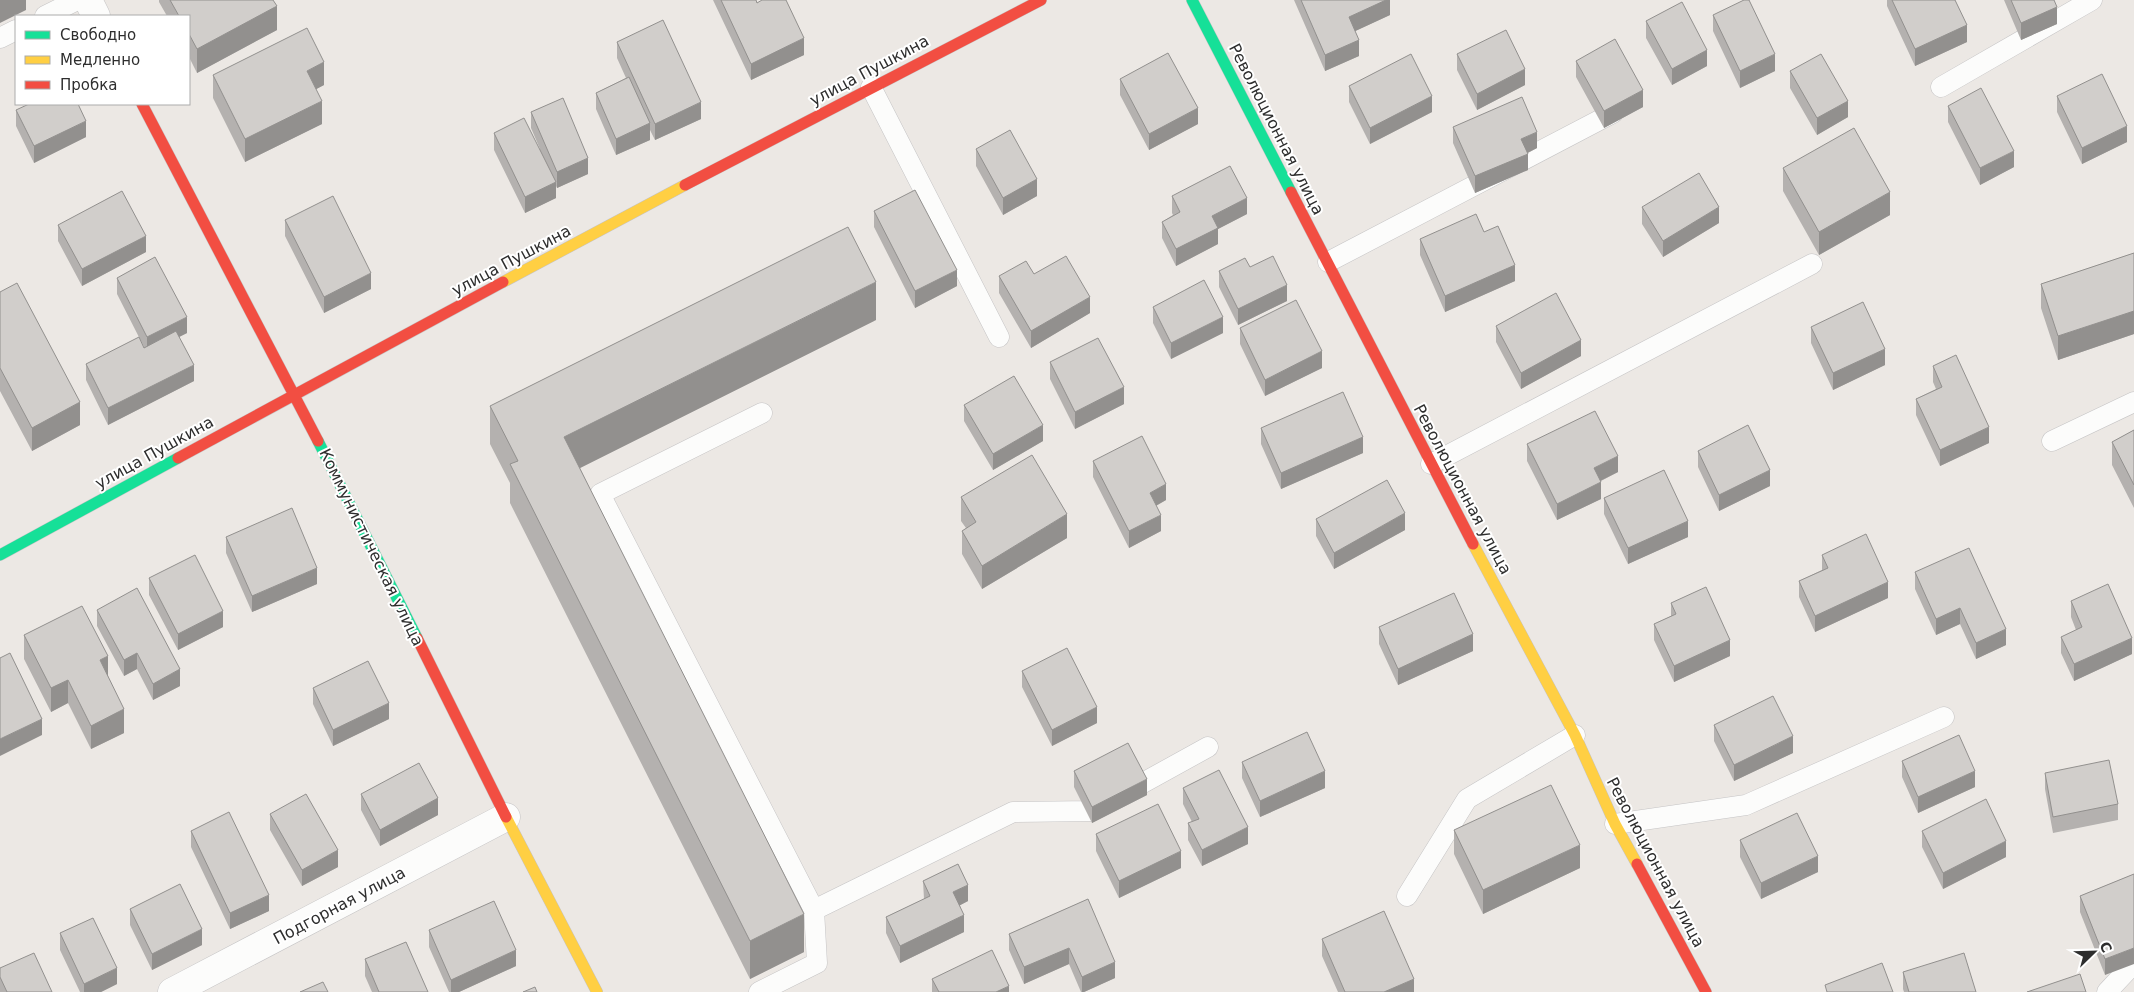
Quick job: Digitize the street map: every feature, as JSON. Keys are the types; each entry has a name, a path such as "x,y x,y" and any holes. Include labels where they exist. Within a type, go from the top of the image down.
{"street":[{"path":"88,0 96,15"},
{"name":"улица Пушкина","path":"0,555 294,394 871,87 1041,0"},
{"name":"Революционная улица","path":"1192,0 1431,464 1575,735 1615,824 1706,992"},
{"name":"Коммунистическая улица","path":"143,105 294,394 506,817 597,992"},
{"name":"Подгорная улица","path":"172,992 506,817"}],"lane":[{"path":"47,15 77,0"},
{"path":"1941,87 2092,0"},
{"path":"0,38 15,30"},
{"path":"871,87 999,337"},
{"path":"1328,262 1613,113"},
{"path":"1431,464 1812,264"},
{"path":"2052,441 2134,402"},
{"path":"759,992 817,963 814,910 600,494 762,413"},
{"path":"1615,824 1746,805 1944,718"},
{"path":"1407,896 1467,799 1575,735"},
{"path":"814,910 1013,812 1092,811 1208,746"},
{"path":"2107,992 2134,963"}],"building":[{"path":"170,0 273,0 277,6 197,49 190,36 190,15 178,15"},
{"path":"721,0 756,0 757,3 762,0 786,0 804,38 751,64"},
{"path":"1301,0 1386,0 1349,17 1359,40 1325,55"},
{"path":"1744,0 1749,0 1775,54 1740,71 1713,15"},
{"path":"1892,0 1955,0 1967,25 1915,49"},
{"path":"2011,0 2054,0 2057,7 2021,23"},
{"path":"1682,2 1707,50 1672,69 1646,21"},
{"path":"663,20 701,102 655,124 617,42"},
{"path":"307,28 324,62 307,71 322,101 245,139 213,75"},
{"path":"1506,30 1525,69 1477,94 1457,54"},
{"path":"1615,39 1643,90 1604,111 1576,61"},
{"path":"1168,53 1198,108 1149,134 1120,79"},
{"path":"1411,54 1432,96 1370,128 1349,86"},
{"path":"1821,54 1848,101 1817,118 1790,71"},
{"path":"2102,74 2127,126 2082,148 2057,96"},
{"path":"629,77 650,123 616,139 596,93"},
{"path":"1981,88 2014,151 1980,168 1948,106"},
{"path":"1522,97 1537,132 1521,139 1528,154 1475,176 1453,127"},
{"path":"563,98 588,158 557,172 531,112"},
{"path":"27,105 78,105 86,121 34,146 16,110"},
{"path":"524,118 556,182 525,197 494,133"},
{"path":"1854,128 1890,192 1819,232 1783,168"},
{"path":"1010,130 1037,179 1003,198 976,149"},
{"path":"1230,166 1247,198 1212,216 1218,228 1176,249 1162,222 1180,212 1172,196"},
{"path":"1699,173 1719,207 1663,241 1642,207"},
{"path":"915,190 957,270 915,291 874,211"},
{"path":"122,191 146,236 82,269 58,225"},
{"path":"333,196 371,273 324,297 285,220"},
{"path":"1476,214 1484,232 1498,226 1515,265 1445,296 1420,239"},
{"path":"848,227 876,282 564,437 804,914 750,941 510,464 518,461 490,406"},
{"path":"2134,253 2134,311 2058,336 2041,284"},
{"path":"1066,256 1090,297 1031,331 999,276 1026,261 1034,274"},
{"path":"1273,256 1287,285 1238,309 1219,271 1245,258 1250,267"},
{"path":"155,257 187,317 147,337 117,278"},
{"path":"1204,280 1223,317 1171,343 1153,307"},
{"path":"17,283 80,402 32,428 0,368 0,292"},
{"path":"1556,293 1581,340 1521,373 1496,326"},
{"path":"1296,300 1322,351 1265,380 1240,328"},
{"path":"1863,302 1885,349 1833,373 1811,327"},
{"path":"176,331 194,365 108,408 86,364 139,337 144,348"},
{"path":"1098,338 1124,387 1075,412 1050,362"},
{"path":"1956,355 1989,427 1940,450 1916,399 1942,387 1933,366"},
{"path":"1014,376 1043,425 993,454 964,405"},
{"path":"1343,392 1363,437 1281,473 1261,428"},
{"path":"1595,411 1618,456 1594,468 1601,482 1557,504 1527,444"},
{"path":"1748,425 1770,470 1719,495 1698,451"},
{"path":"2134,430 2134,485 2112,442"},
{"path":"1142,436 1166,484 1150,493 1161,515 1129,531 1093,461"},
{"path":"1032,455 1067,514 982,566 962,531 976,522 961,497"},
{"path":"1664,470 1688,521 1628,548 1604,498"},
{"path":"1387,480 1405,513 1334,553 1316,519"},
{"path":"292,508 317,568 252,596 226,537"},
{"path":"1866,534 1888,582 1815,616 1799,581 1828,568 1822,555"},
{"path":"1969,548 2006,629 1976,643 1960,608 1936,619 1915,572"},
{"path":"195,555 223,611 178,634 149,578"},
{"path":"2108,584 2132,638 2074,664 2061,637 2082,627 2071,601"},
{"path":"1706,587 1730,640 1674,666 1654,624 1676,614 1671,603"},
{"path":"137,588 180,669 153,684 137,653 124,660 97,610"},
{"path":"1454,593 1473,634 1398,669 1379,627"},
{"path":"82,606 108,656 100,660 124,709 91,726 68,680 51,688 24,635"},
{"path":"1067,648 1097,707 1052,730 1022,671"},
{"path":"10,653 42,719 0,739 0,658"},
{"path":"368,661 389,703 333,730 313,688"},
{"path":"1773,696 1793,736 1734,765 1714,725"},
{"path":"1307,732 1325,771 1260,801 1242,762"},
{"path":"1959,735 1975,771 1918,797 1902,761"},
{"path":"1128,743 1147,779 1092,807 1074,771"},
{"path":"2109,760 2118,804 2053,817 2045,773"},
{"path":"419,763 438,798 380,830 361,794"},
{"path":"1219,770 1248,827 1202,850 1188,823 1199,819 1183,788"},
{"path":"1551,785 1580,845 1483,890 1454,830"},
{"path":"306,794 338,850 302,870 270,814"},
{"path":"1986,799 2006,841 1943,873 1922,831"},
{"path":"1158,804 1181,851 1119,881 1096,834"},
{"path":"229,812 269,895 230,913 191,831"},
{"path":"1797,813 1818,856 1761,883 1740,840"},
{"path":"958,864 968,885 953,892 964,915 900,946 886,917 930,896 923,881"},
{"path":"2134,874 2134,948 2105,959 2080,896"},
{"path":"180,884 202,929 152,954 130,909"},
{"path":"1088,899 1115,962 1082,977 1069,948 1024,967 1009,934"},
{"path":"494,901 516,950 451,980 429,930"},
{"path":"1384,911 1414,979 1384,992 1345,992 1322,939"},
{"path":"93,918 117,968 84,984 60,933"},
{"path":"406,942 428,992 379,992 365,959"},
{"path":"992,950 1009,986 996,992 939,992 932,979"},
{"path":"34,953 52,992 7,992 0,977 0,968"},
{"path":"1964,953 1976,992 1909,992 1903,972"},
{"path":"1882,963 1893,992 1827,992 1825,985"},
{"path":"2080,974 2086,992 2027,992"},
{"path":"323,982 328,992 300,992"},
{"path":"535,987 537,992 523,992"}],"traffic: fast":[{"path":"1192,0 1291,192"},
{"path":"318,441 417,638"},
{"path":"0,555 178,458"}],"traffic: slow":[{"path":"503,282 685,185"},
{"path":"1473,544 1575,735 1615,824 1637,864"},
{"path":"506,817 597,992"}],"traffic: jam":[{"path":"685,185 1041,0"},
{"path":"143,105 318,441"},
{"path":"1291,192 1473,544"},
{"path":"178,458 503,282"},
{"path":"417,638 506,817"},
{"path":"1637,864 1706,992"}]}
